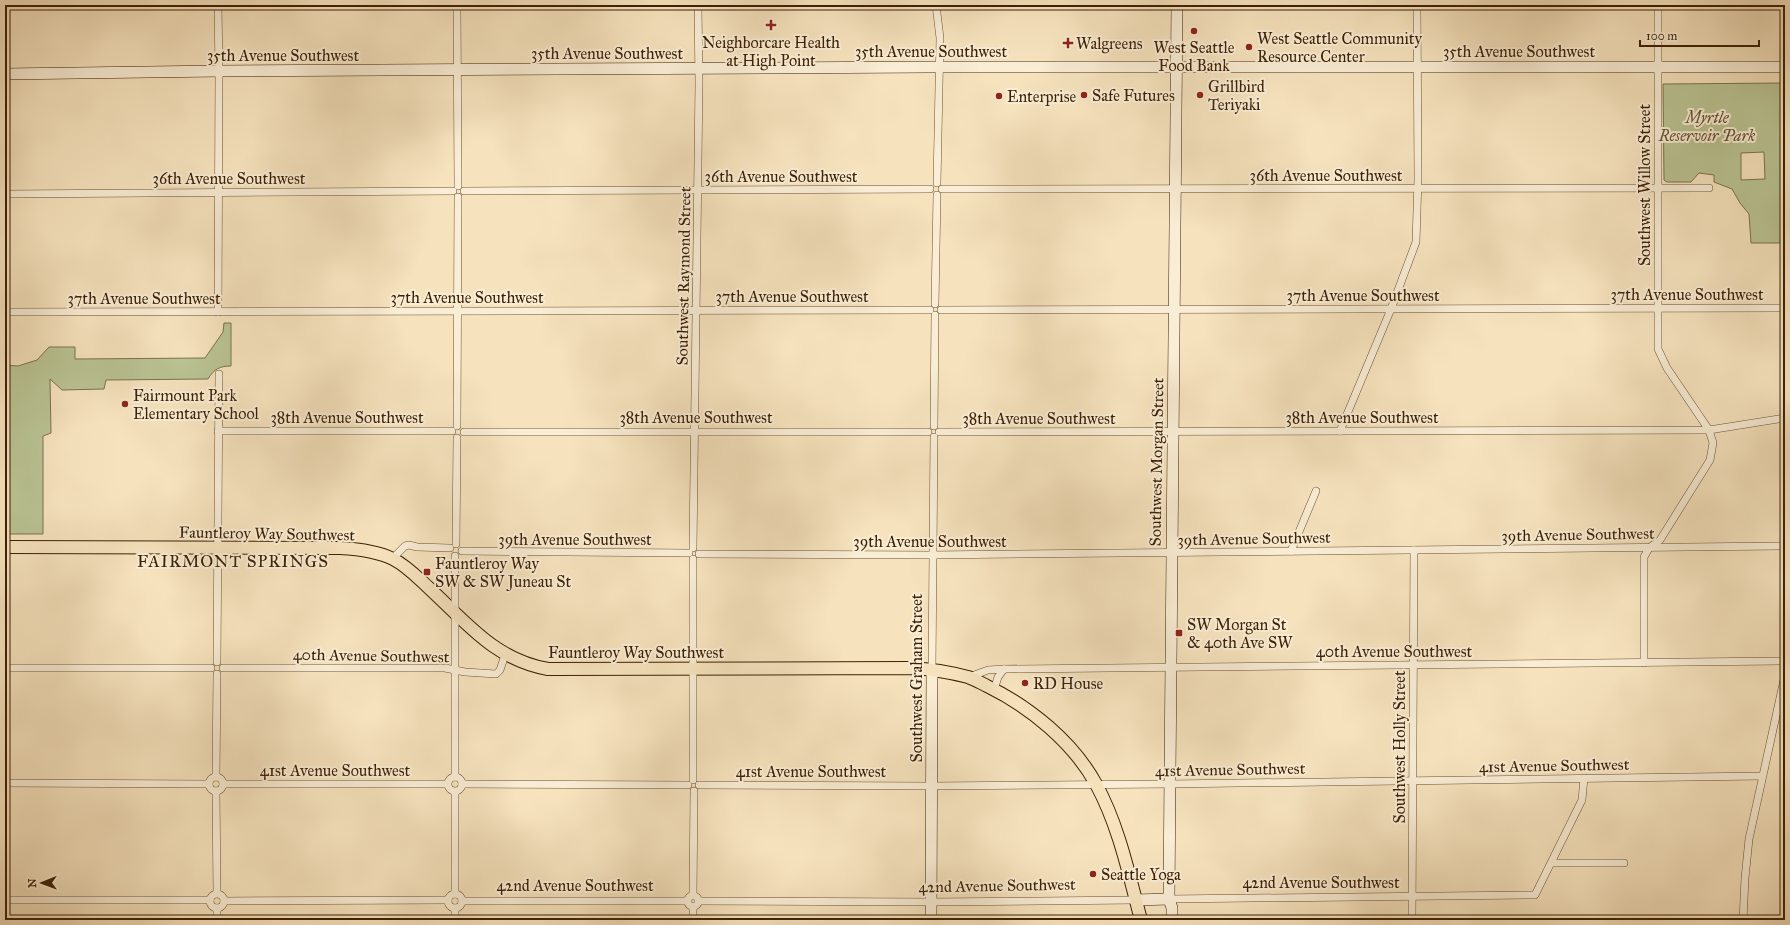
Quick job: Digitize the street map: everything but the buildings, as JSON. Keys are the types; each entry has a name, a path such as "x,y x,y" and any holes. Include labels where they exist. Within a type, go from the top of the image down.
{"main road":[{"name":"Southwest Morgan Street","path":"1172,920 1172,908 1169,899 1177,5"},
{"name":"35th Avenue Southwest","path":"5,74 458,69 1785,66"},
{"name":"Fauntleroy Way Southwest","path":"5,547 340,548 374,552 392,559 416,576 456,612 477,634 505,655 534,666 551,669 889,668 932,670 969,677 1020,705 1060,738 1096,784 1119,841 1141,920"},
{"name":"Southwest Graham Street","path":"931,920 932,670"},
{"name":"42nd Avenue Southwest","path":"1135,900 1169,899"}],"street":[{"path":"218,5 218,312"},
{"path":"457,5 457,426"},
{"name":"Southwest Raymond Street","path":"691,782 693,668 692,553 697,310 699,69 698,5"},
{"path":"936,5 939,23 937,183 940,184 942,189 940,194 937,195 933,194 930,189 932,185 937,183"},
{"path":"1340,431 1415,247 1418,189 1417,5"},
{"name":"Southwest Willow Street","path":"1644,663 1645,552 1660,540 1710,460 1713,443 1709,430 1659,354 1658,5"},
{"name":"36th Avenue Southwest","path":"942,189 1709,188"},
{"name":"36th Avenue Southwest","path":"5,194 457,191 462,196 464,191 930,189"},
{"name":"Southwest Graham Street","path":"932,670 934,432 933,310 937,195"},
{"name":"37th Avenue Southwest","path":"5,312 933,310 939,314 941,310 1785,308"},
{"path":"217,662 219,374"},
{"name":"38th Avenue Southwest","path":"464,432 1709,430 1785,418"},
{"path":"457,426 453,428 452,431 453,435 457,438 453,546 451,554 458,553"},
{"path":"457,426 462,428 464,432 462,436 457,438"},
{"name":"38th Avenue Southwest","path":"218,431 452,431"},
{"path":"1290,551 1316,491"},
{"path":"392,559 405,546 409,545 417,547 460,546 458,553 456,612 454,777"},
{"path":"1783,546 1785,553"},
{"name":"39th Avenue Southwest","path":"458,553 692,553 698,557 700,554 1171,554 1290,551 1783,546"},
{"name":"Southwest Holly Street","path":"1412,920 1414,550"},
{"name":"40th Avenue Southwest","path":"223,668 445,668 465,672 496,674 500,670 505,655"},
{"name":"40th Avenue Southwest","path":"969,677 988,670 1004,669 1171,666 1785,661"},
{"path":"217,662 221,664 223,668 222,672 217,674"},
{"path":"211,668 213,664 217,662"},
{"path":"5,668 211,668"},
{"path":"211,668 212,672 217,674"},
{"path":"994,690 998,677 1004,669"},
{"path":"216,777 217,674"},
{"path":"1743,920 1745,878 1749,846 1762,776 1785,675"},
{"name":"41st Avenue Southwest","path":"699,785 931,786 1170,784 1762,776"},
{"path":"216,777 222,780 223,784 222,788 216,791"},
{"path":"209,784 211,779 216,777"},
{"path":"455,792 450,790 447,784 450,778 459,778 462,784"},
{"path":"1584,778 1582,800 1552,863 1624,863"},
{"path":"462,784 697,781 699,785 698,789 694,791"},
{"path":"691,782 690,789 694,791 693,920"},
{"path":"5,783 209,784"},
{"path":"209,784 211,789 216,791"},
{"name":"41st Avenue Southwest","path":"223,784 447,784"},
{"path":"455,792 460,789 462,784"},
{"path":"216,791 217,894"},
{"path":"455,792 455,894"},
{"name":"42nd Avenue Southwest","path":"1169,899 1535,895 1552,863"},
{"path":"210,900 212,896 217,894"},
{"path":"217,894 222,896 224,901"},
{"path":"455,894 460,896 462,901 460,906 455,908 449,906 448,900 449,896 455,894"},
{"path":"5,900 210,900"},
{"path":"210,900 212,906 217,908"},
{"path":"224,901 448,900"},
{"name":"42nd Avenue Southwest","path":"462,901 931,902 1135,900"},
{"path":"217,908 221,906 224,901"},
{"path":"217,908 217,920"},
{"path":"455,908 455,920"}],"green space":[{"name":"Myrtle Reservoir Park","path":"1785,83 1785,243 1751,243 1749,214 1740,203 1732,189 1714,182 1714,175 1699,173 1691,182 1667,182 1664,180 1663,84","holes":["1764,152 1765,179 1741,180 1741,153"]},
{"path":"224,323 231,323 231,366 218,369 208,379 106,380 104,389 62,390 50,379 51,433 43,436 43,534 5,534 5,365 18,366 37,360 49,347 75,347 75,359 205,358 223,332"}],"place":[{"name":"Neighborcare Health at High Point","path":"771,25"},
{"name":"West Seattle Food Bank","path":"1194,31"},
{"name":"Walgreens","path":"1068,43"},
{"name":"West Seattle Community Resource Center","path":"1249,47"},
{"name":"Safe Futures","path":"1084,95"},
{"name":"Grillbird Teriyaki","path":"1200,95"},
{"name":"Enterprise","path":"999,96"},
{"name":"Fairmount Park Elementary School","path":"125,404"},
{"name":"Fauntleroy Way SW & SW Juneau St","path":"427,572"},
{"name":"SW Morgan St & 40th Ave SW","path":"1179,633"},
{"name":"RD House","path":"1025,683"},
{"name":"Seattle Yoga","path":"1093,874"}],"district":[{"name":"FAIRMONT SPRINGS","path":"233,561"}]}
